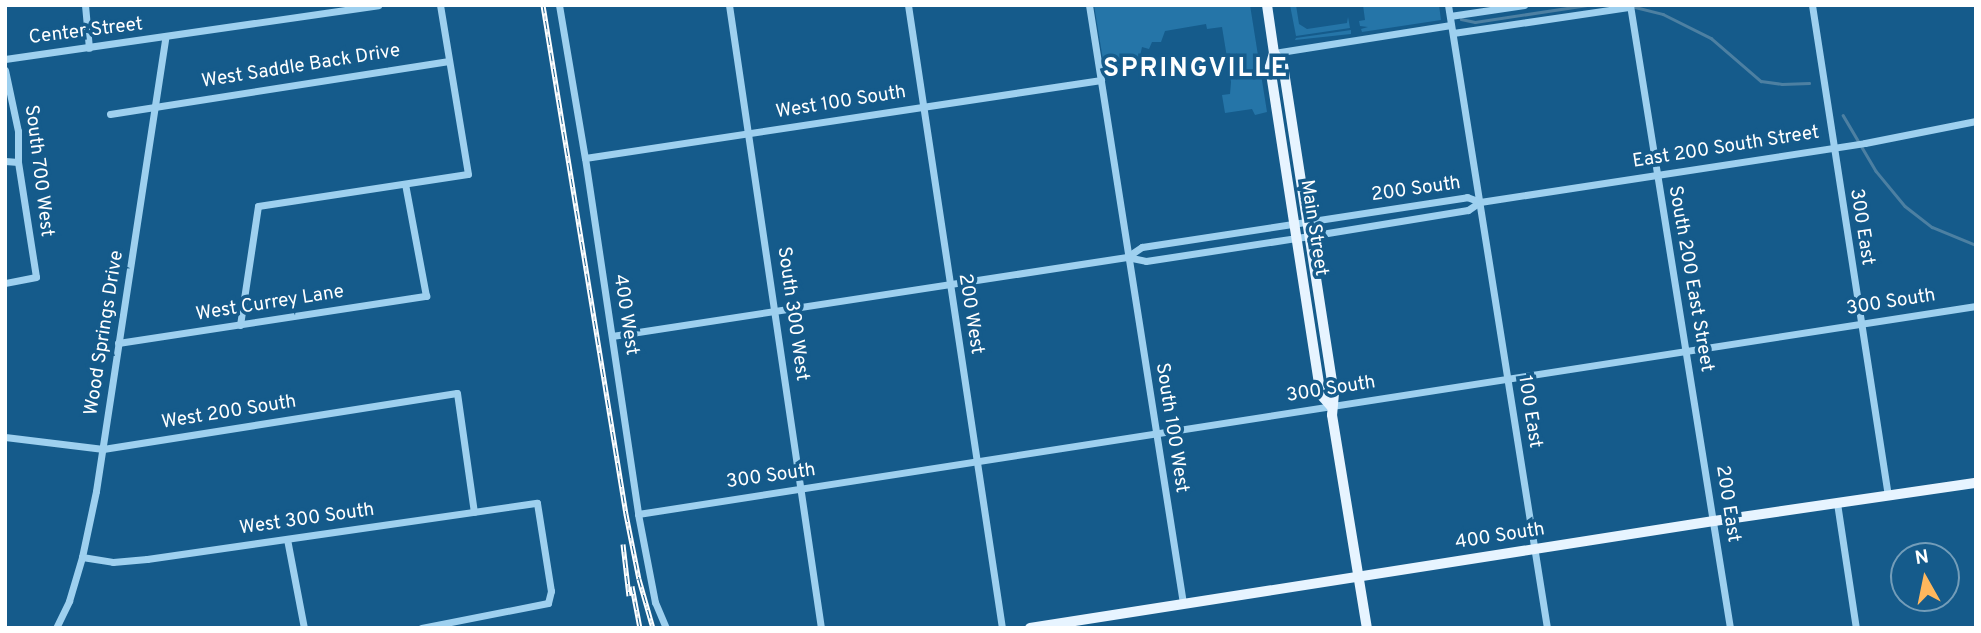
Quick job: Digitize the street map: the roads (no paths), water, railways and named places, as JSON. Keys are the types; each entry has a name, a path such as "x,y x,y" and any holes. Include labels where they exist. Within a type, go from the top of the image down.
{"main road":[{"name":"Main Street","path":"1267,5 1274,53 1270,67 1321,395 1331,406"},
{"name":"Main Street","path":"1274,53 1283,65 1334,393 1331,406 1367,628"},
{"name":"400 South","path":"1030,628 1714,521 1976,483"}],"street":[{"path":"85,5 89,48"},
{"name":"Center Street","path":"5,59 165,38 331,9 378,5"},
{"path":"240,325 258,206 468,174 440,5"},
{"name":"400 West","path":"559,5 585,158 638,514 655,602 666,628"},
{"name":"South 300 West","path":"729,5 821,628"},
{"name":"200 West","path":"908,5 1002,628"},
{"name":"South 100 West","path":"1089,5 1183,603"},
{"name":"100 East","path":"1448,5 1548,628"},
{"path":"1450,16 1524,5"},
{"name":"300 East","path":"1812,5 1888,495"},
{"path":"1274,53 1630,6"},
{"name":"South 200 East Street","path":"1630,6 1700,433"},
{"name":"Wood Springs Drive","path":"56,628 69,601 82,557 103,449 165,38"},
{"name":"West Saddle Back Drive","path":"110,114 449,61"},
{"name":"South 700 West","path":"5,70 18,131 18,162 36,278 5,283"},
{"name":"West 100 South","path":"585,158 1101,80"},
{"name":"East 200 South Street","path":"1480,202 1856,145 1976,121"},
{"path":"5,161 18,162"},
{"name":"West Currey Lane","path":"118,343 426,296 405,184"},
{"name":"200 South","path":"1127,257 1142,247 1467,197 1480,202"},
{"name":"200 South","path":"1127,257 1146,261 1297,239 1468,210 1480,202"},
{"path":"612,336 1127,257"},
{"name":"300 South","path":"638,514 1976,306"},
{"name":"West 200 South","path":"5,437 103,449 457,393 474,512"},
{"name":"200 East","path":"1700,433 1730,628"},
{"name":"West 300 South","path":"82,557 113,562 537,503 551,591 548,603 421,628"},
{"path":"1837,503 1856,628"},
{"path":"288,539 304,628"}],"waterway":[{"path":"1461,19 1475,22 1587,5"},
{"path":"1631,6 1663,14 1711,38 1761,81 1782,84 1809,83"},
{"path":"1843,115 1876,171 1905,206 1932,227 1976,245"}],"railway":[{"path":"543,5 626,514 639,579 653,628"},
{"path":"623,544 629,596"},
{"path":"632,586 640,628"}],"district":[{"name":"SPRINGVILLE","path":"1196,70"}]}
